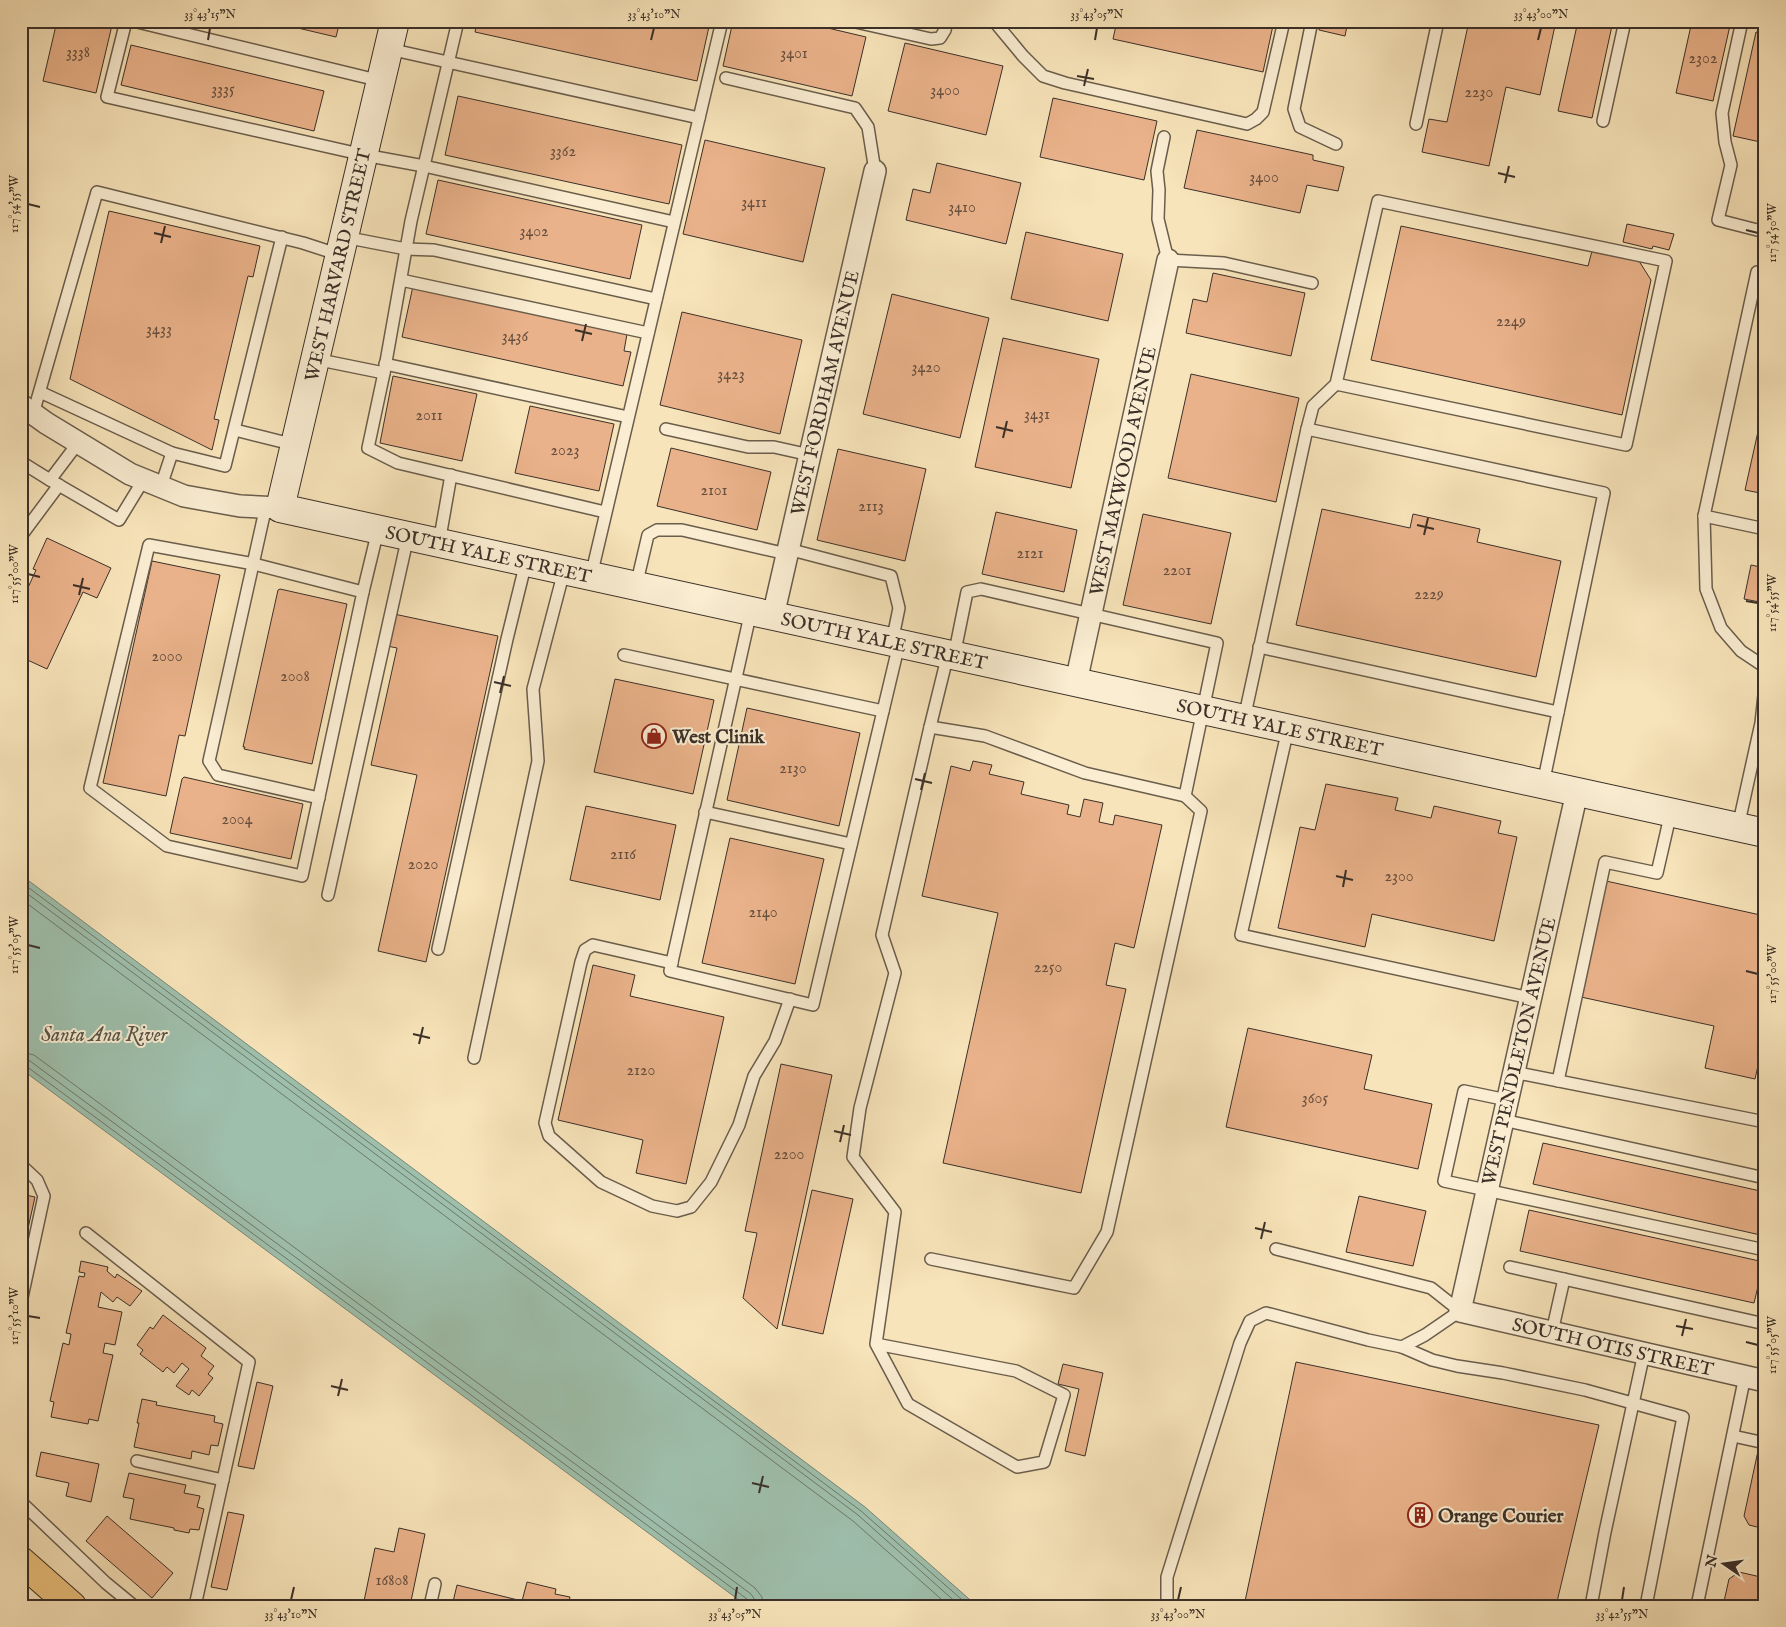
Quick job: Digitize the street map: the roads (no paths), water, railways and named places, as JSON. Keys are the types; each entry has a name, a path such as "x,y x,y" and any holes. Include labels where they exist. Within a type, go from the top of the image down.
{"main road":[{"path":"21,1561 72,1606"}],"street":[{"name":"WEST HARVARD STREET","path":"273,507 295,445 395,21"},
{"name":"WEST FORDHAM AVENUE","path":"762,614 787,552 875,170"},
{"name":"WEST MAYWOOD AVENUE","path":"1076,682 1168,260"},
{"name":"SOUTH YALE STREET","path":"27,410 130,474 184,496 240,506 273,507 1765,833"},
{"name":"WEST PENDLETON AVENUE","path":"1460,1311 1577,792"},
{"name":"SOUTH OTIS STREET","path":"1460,1311 1759,1377"}],"lane":[{"path":"126,21 107,96 364,155 424,166 674,222"},
{"path":"133,21 381,81"},
{"path":"458,21 406,249 385,369 368,448 398,462 605,512"},
{"path":"591,576 722,21"},
{"path":"851,21 930,39 940,38 945,30 947,21"},
{"path":"994,21 1023,56 1043,76 1065,84 1247,124 1263,112 1284,21"},
{"path":"1312,21 1294,110 1300,128 1336,144"},
{"path":"1416,124 1438,21"},
{"path":"1603,121 1625,21"},
{"path":"1742,21 1722,113 1725,142 1731,165 1718,220 1765,232"},
{"path":"388,49 699,118"},
{"path":"726,78 856,108 868,127 875,170"},
{"path":"1164,137 1157,171 1159,190 1158,219 1168,260 1224,263 1312,283"},
{"path":"27,410 40,392 97,192 282,237 342,246 434,250 656,299"},
{"path":"1244,719 1307,429 1313,406 1336,384 1378,201 1666,261 1626,445 1336,384"},
{"path":"40,392 172,453 225,466 282,237"},
{"path":"1765,274 1757,272 1704,516 1706,589 1721,628 1741,651 1765,667"},
{"path":"401,280 648,333"},
{"path":"315,359 385,369 628,417"},
{"path":"1307,429 1604,493 1543,785"},
{"path":"235,430 295,445"},
{"path":"666,430 748,447 774,447 810,455"},
{"path":"21,536 78,443"},
{"path":"21,462 120,520 153,483 172,453"},
{"path":"439,543 451,475"},
{"path":"273,507 254,564 209,761 218,775 318,798"},
{"path":"1704,516 1765,529"},
{"path":"362,592 254,564 149,545 90,788 167,846 302,876 362,592 378,530"},
{"path":"636,586 643,548 648,535 657,530 682,530 891,576 899,608 883,711 814,1005 670,971 735,679 762,614"},
{"path":"328,895 408,536"},
{"path":"438,949 526,562"},
{"path":"474,1058 538,761 533,689 564,571"},
{"path":"876,1344 1016,1370 1064,1395 1044,1462 1018,1468 908,1404 876,1344 895,1212 853,1157 860,1108 895,973 882,935 930,727 967,592 981,589 1217,643 1185,796"},
{"path":"1259,647 1558,712"},
{"path":"624,655 883,711"},
{"path":"1738,827 1761,723 1765,686"},
{"path":"930,727 986,736 1085,773 1185,796 1201,812 1107,1232 1074,1288 931,1259"},
{"path":"1288,729 1241,935 1530,998"},
{"path":"705,812 851,844"},
{"path":"1558,1081 1605,862 1657,873 1671,812"},
{"path":"672,963 593,945 585,950 546,1123 549,1136 602,1182 652,1206 677,1211 691,1207 711,1182 739,1125 754,1076 775,1041 790,1000"},
{"path":"1513,1072 1765,1122"},
{"path":"1765,1178 1505,1110 1464,1091 1444,1181 1487,1192 1765,1250"},
{"path":"21,1166 37,1180 44,1196 21,1302"},
{"path":"86,1233 249,1362 194,1606"},
{"path":"1276,1249 1431,1288 1460,1311 1425,1335 1402,1347"},
{"path":"1510,1267 1765,1324"},
{"path":"1552,1332 1564,1279"},
{"path":"1167,1606 1168,1577 1240,1343 1250,1321 1266,1313 1402,1347 1432,1360 1585,1390 1683,1416 1646,1606"},
{"path":"1591,1606 1644,1353"},
{"path":"1698,1606 1733,1436 1759,1377"},
{"path":"1733,1436 1765,1443"},
{"path":"137,1461 223,1480"},
{"path":"21,1502 106,1583 134,1606"},
{"path":"430,1606 435,1584"}],"water":[{"name":"Santa Ana River","path":"21,875 865,1507 977,1606 747,1606 21,1069"}],"place":[{"name":"West Clinik","path":"654,736"},
{"name":"Orange Courier","path":"1420,1515"}]}
